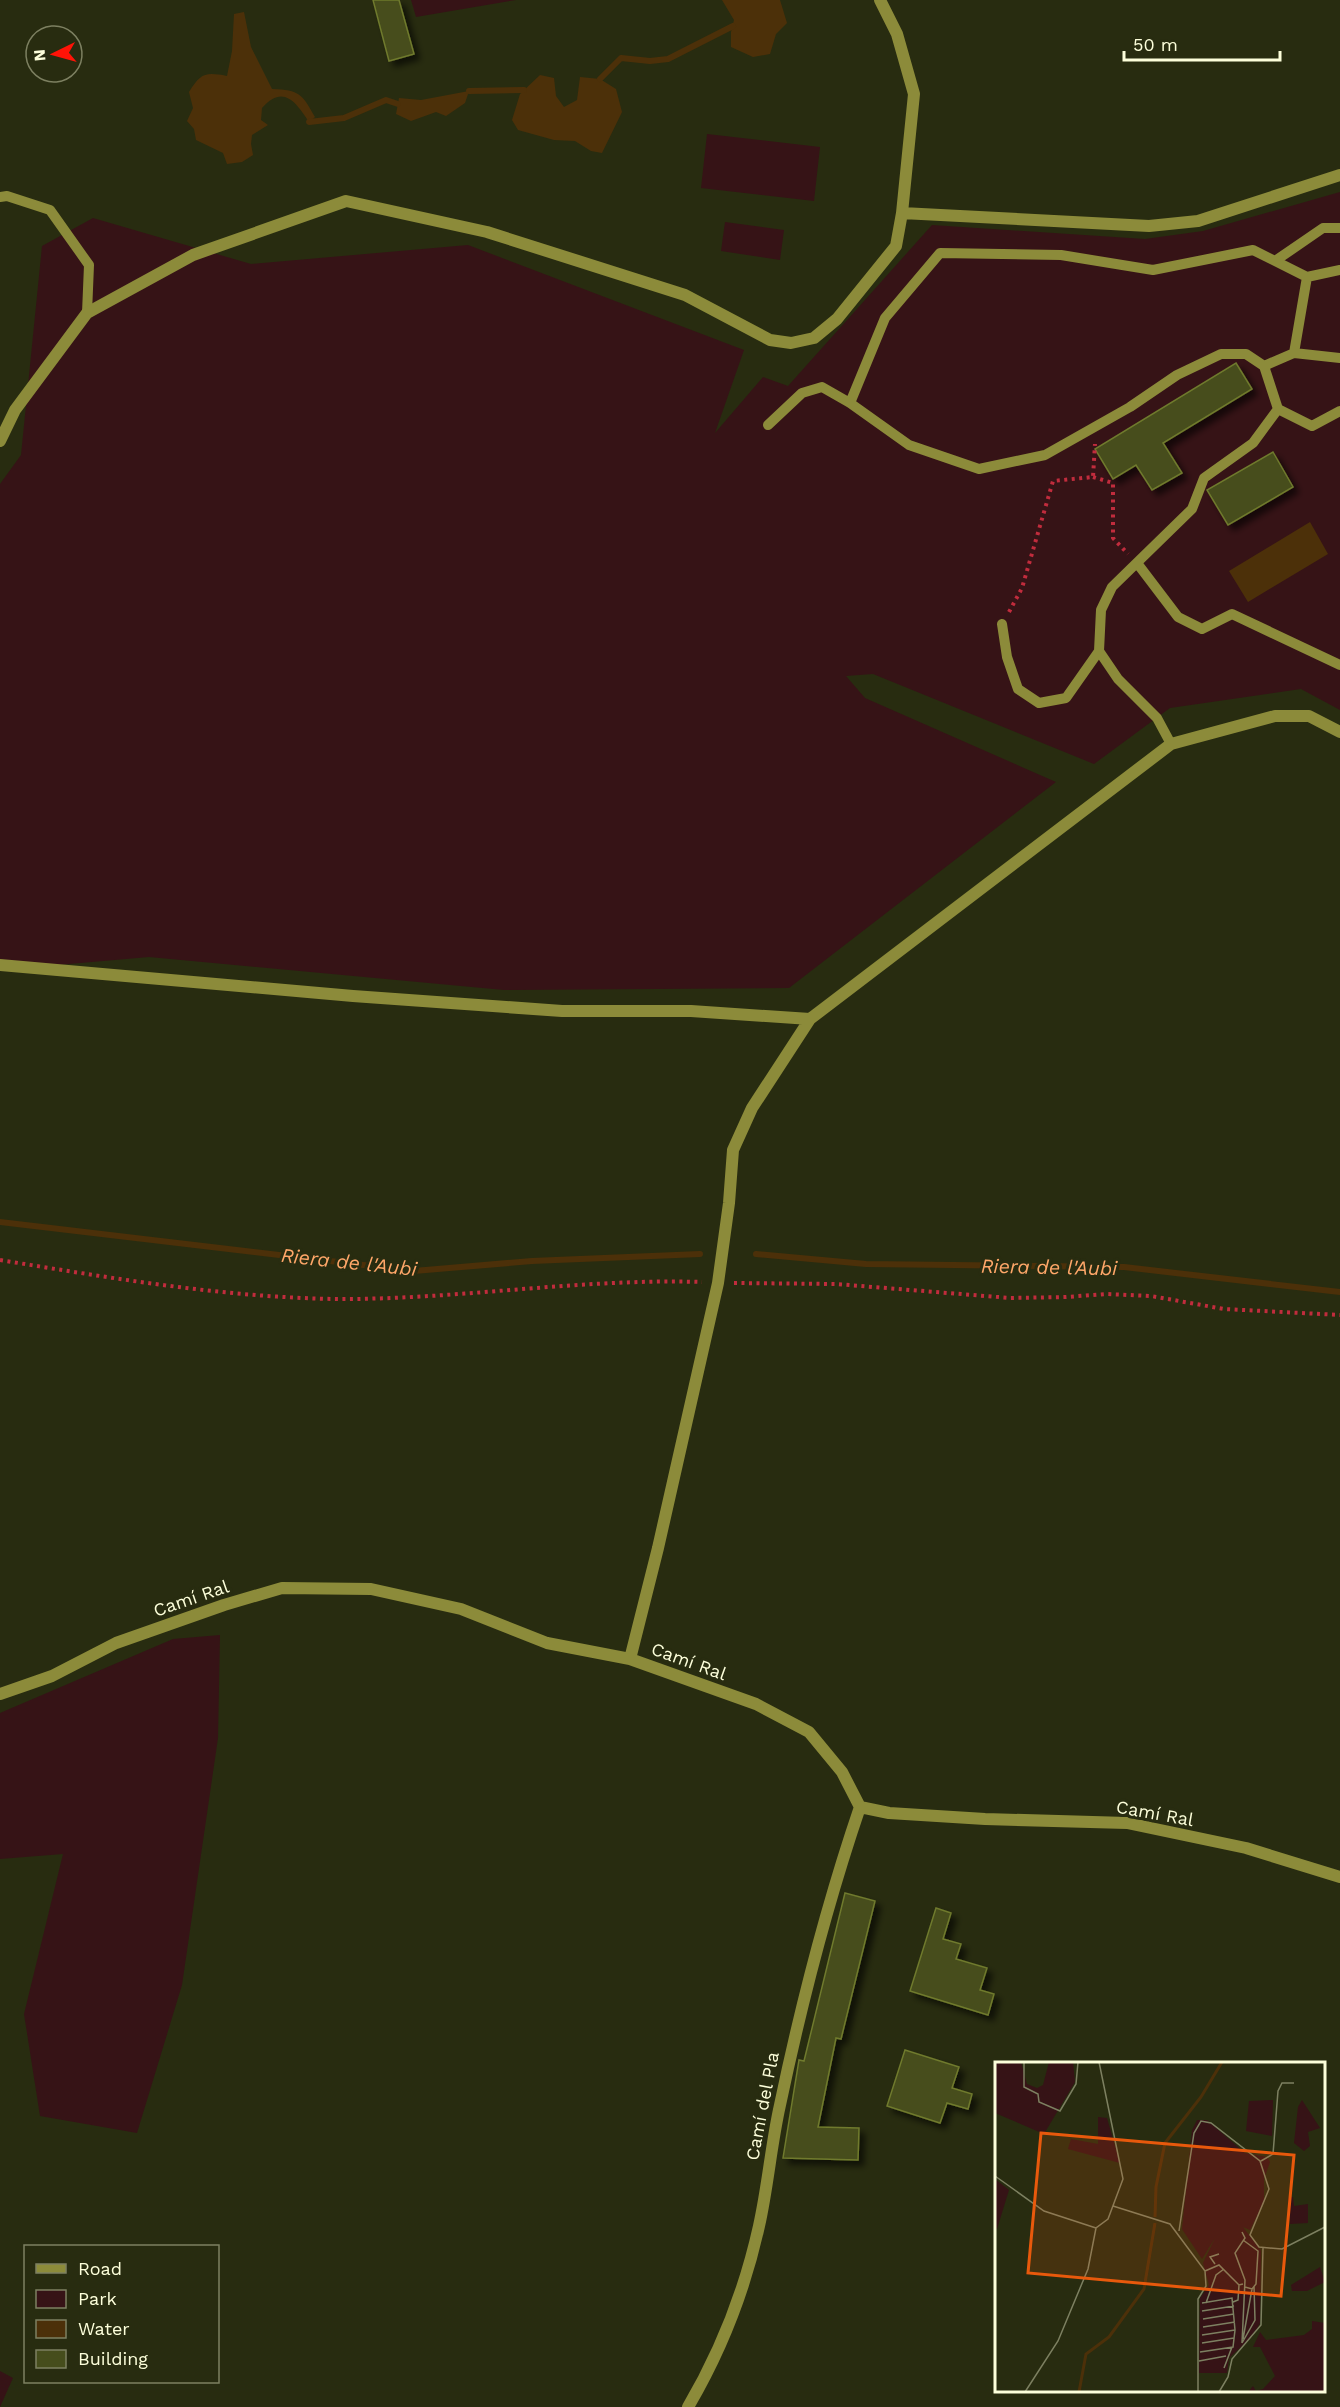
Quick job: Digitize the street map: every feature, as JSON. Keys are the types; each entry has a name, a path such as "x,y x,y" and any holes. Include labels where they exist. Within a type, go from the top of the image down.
{"street":[{"path":"0,441 15,410 87,314 194,255 346,201 487,232 685,295 771,340 791,343 814,338 837,319 896,246 902,213 914,94 897,34 880,0"},
{"path":"902,213 1149,226 1198,221 1340,175"},
{"path":"630,1659 690,1414 718,1283 729,1203 733,1150 752,1108 810,1020 1171,744 1275,716 1309,716 1340,732"},
{"path":"0,965 353,996 550,1010 691,1011 810,1020"},
{"name":"Camí Ral","path":"0,1694 52,1676 116,1643 224,1605 282,1588 371,1589 461,1609 547,1643 630,1659 756,1704 809,1732 842,1772 860,1807 889,1813 985,1819 1127,1823 1246,1848 1340,1877"},
{"name":"Camí del Pla","path":"688,2407 735,2310 759,2226 776,2122 793,2045 828,1911 860,1807"}],"lane":[{"path":"0,196 7,196 50,210 89,265 87,314"},
{"path":"1275,261 1323,228 1340,228"},
{"path":"850,403 885,318 940,254 1061,255 1153,270 1253,250 1307,277 1340,270"},
{"path":"1294,352 1307,277"},
{"path":"1264,366 1294,352 1340,358"},
{"path":"768,425 802,393 822,387 850,403 909,445 979,469 1045,454 1095,428 1177,375 1221,354 1246,354 1264,366 1278,409 1312,426 1340,411"},
{"path":"1002,624 1006,657 1018,689 1039,703 1066,698 1099,651 1101,610 1112,587 1192,509 1204,478 1253,443 1278,409"},
{"path":"1137,563 1178,617 1203,629 1232,614 1340,665"},
{"path":"1099,651 1118,679 1157,718 1171,744"}],"path":[{"path":"1093,477 1095,428"},
{"path":"1002,624 1022,588 1053,482 1093,477 1113,483 1113,538 1137,563"},
{"path":"0,1260 195,1290 334,1299 460,1295 652,1281 836,1284 1010,1298 1106,1294 1151,1296 1224,1309 1340,1314"}],"green space":[{"path":"411,0 516,0 416,17"},
{"path":"707,134 820,147 814,201 701,188"},
{"path":"1340,192 1340,710 1301,689 1170,708 1094,764 873,674 846,676 865,698 1056,782 789,988 504,990 149,957 0,970 0,484 21,455 42,246 93,218 251,264 468,245 744,350 715,433 763,377 788,386 932,225 1145,239 1203,231"},
{"path":"725,222 784,230 780,260 721,251"},
{"path":"220,1635 218,1738 182,1985 137,2133 40,2116 24,2014 63,1854 0,1859 0,1713 173,1639"},
{"path":"0,2371 13,2378 0,2407"}],"water":[{"path":"722,0 780,0 787,23 776,34 770,54 753,57 731,47 734,20"},
{"path":"244,12 251,47 272,89 294,92 299,95 315,117 309,122 294,102 288,98 276,97 262,108 261,120 268,125 252,135 253,155 242,162 227,164 223,153 196,140 194,129 187,121 193,108 189,92 204,75 227,76 232,51 234,14"},
{"path":"540,75 554,78 556,96 564,107 577,100 580,77 600,79 616,89 622,112 602,153 591,151 575,141 554,140 518,130 512,120 520,94"},
{"path":"469,91 465,103 446,116 436,112 411,121 396,114 399,98 421,100"},
{"path":"1310,522 1328,554 1248,602 1229,571"}],"building":[{"path":"373,0 399,0 414,54 389,61"},
{"path":"1236,363 1252,389 1163,443 1182,473 1152,490 1136,465 1113,479 1095,449"},
{"path":"1273,452 1293,487 1228,525 1207,490"},
{"path":"845,1893 875,1901 841,2039 836,2038 818,2127 859,2128 858,2160 783,2158 799,2060 804,2061"},
{"path":"936,1908 951,1913 943,1939 961,1944 956,1959 987,1968 980,1990 994,1994 988,2015 910,1991"},
{"path":"905,2050 959,2067 952,2088 972,2094 968,2109 947,2103 940,2123 887,2106"}],"waterway":[{"path":"600,79 621,58 650,61 668,59 733,26"},
{"path":"469,91 524,90"},
{"path":"309,122 344,118 386,100 398,104"},
{"name":"Riera de l'Aubi","path":"0,1222 414,1271 532,1261 700,1254"},
{"name":"Riera de l'Aubi","path":"756,1254 866,1264 1124,1267 1340,1292"}]}
